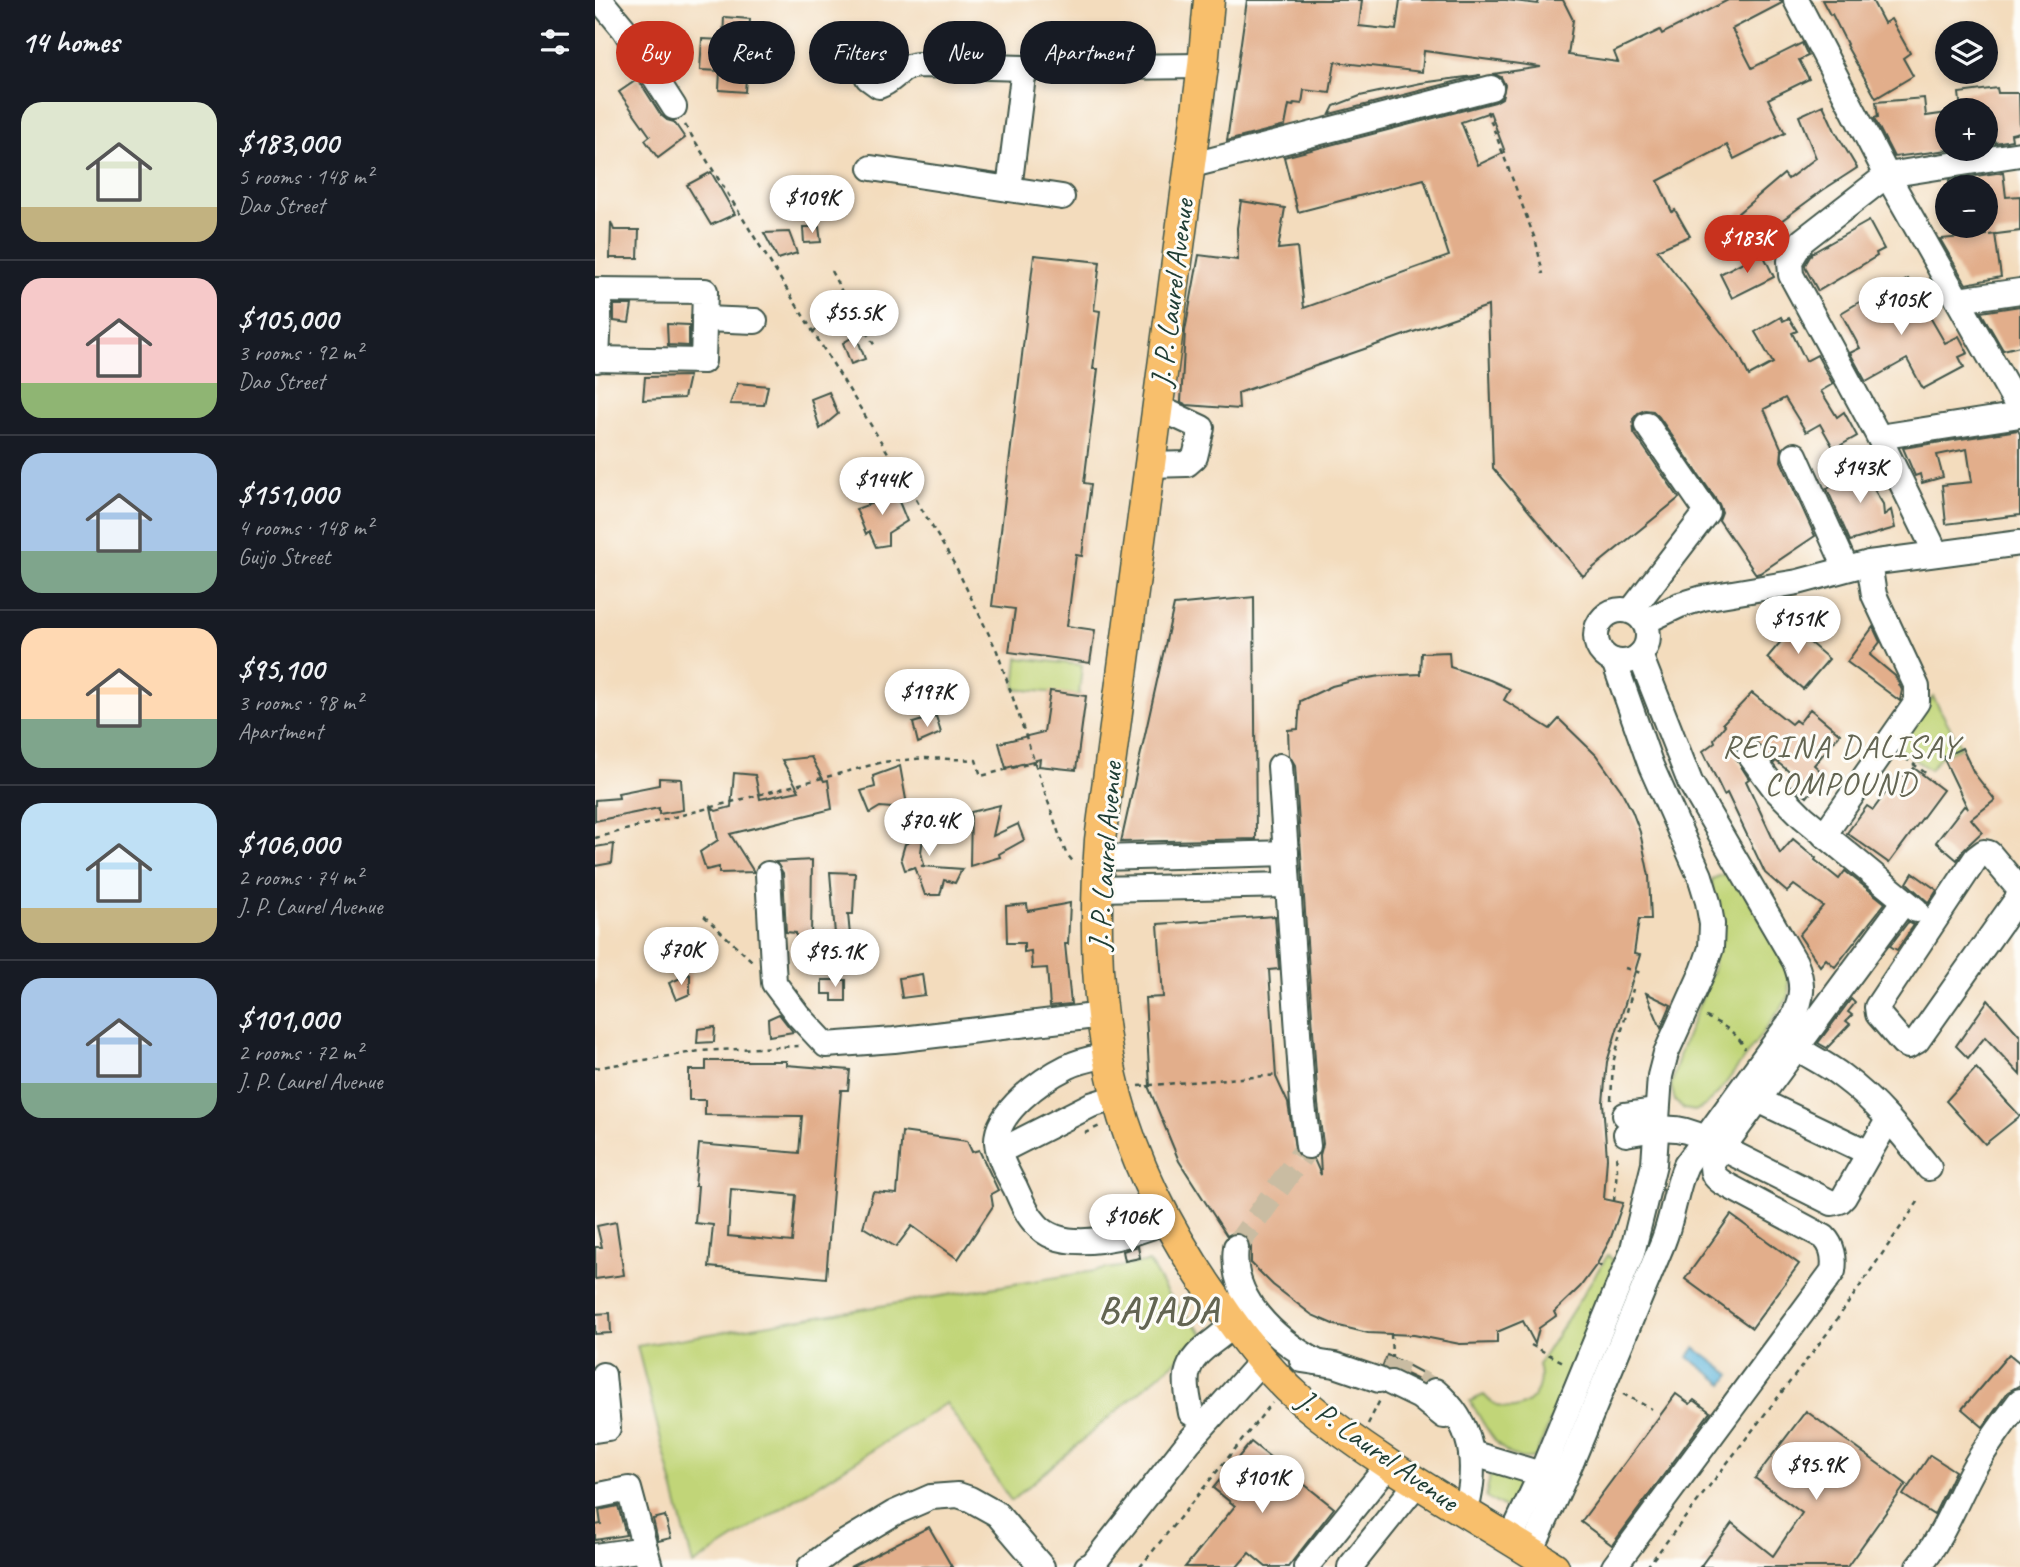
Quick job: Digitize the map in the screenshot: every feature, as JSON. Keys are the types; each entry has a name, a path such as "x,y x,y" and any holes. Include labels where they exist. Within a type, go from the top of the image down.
{"main road":[{"name":"J. P. Laurel Avenue","path":"1209,0 1203,66 1098,873 1096,949 1108,1055 1125,1092 1148,1183 1187,1256 1233,1324 1259,1356 1286,1386 1324,1418 1389,1464 1532,1553"}],"street":[{"path":"600,0 624,29 674,107"},
{"path":"1796,0 1887,175 2020,413 1879,437"},
{"path":"909,66 1020,68"},
{"path":"1156,67 1203,66"},
{"path":"1009,189 1022,84"},
{"path":"1189,166 1486,89"},
{"path":"1936,553 1879,437 1791,275 1790,261 1793,253 1810,234 1887,175 2020,154"},
{"path":"871,168 1062,197"},
{"path":"598,290 705,290 704,319 703,360 596,359 598,290"},
{"path":"1958,300 2020,291"},
{"path":"704,319 755,321"},
{"path":"1149,465 1187,464 1195,457 1202,428 1157,407"},
{"path":"1637,617 1707,512 1647,425"},
{"path":"1795,455 1874,595 1917,687 1915,708 1824,835"},
{"path":"1637,617 1648,639 1640,655 1623,663 1614,662 1602,654 1596,640 1597,626 1614,611 1637,617 1703,598 1798,582 1857,565 2020,543"},
{"path":"1613,1567 1833,1271 1834,1258 1829,1242 1824,1237 1723,1183 1713,1174 1713,1143 1751,1075 1793,1018 1801,1003 1803,990 1795,962 1690,782 1640,655"},
{"path":"1532,1553 1541,1474 1632,1253 1654,1164 1660,1076 1666,1054 1710,948 1710,913 1700,876 1651,766 1614,662"},
{"path":"1749,754 1776,790 1824,835 1898,893 1904,902 1933,921"},
{"path":"1280,766 1308,1146"},
{"path":"1984,852 1993,857 2020,892 1917,1041 1908,1046 1876,1011 1933,921 1976,858 1984,852"},
{"path":"1098,873 1286,853"},
{"path":"1700,876 1735,860"},
{"path":"1098,873 1179,871"},
{"path":"1098,873 1288,885"},
{"path":"768,874 774,983 792,1008 826,1045 894,1040 1103,1016"},
{"path":"1532,1553 1672,1220 1681,1175 1758,1100 1904,902"},
{"path":"1795,1047 1843,1076 1888,1120 1929,1168"},
{"path":"1108,1055 1069,1066 1024,1096 1003,1120 997,1140 1000,1150 1024,1208 1037,1226 1049,1235 1063,1240 1091,1241 1143,1231 1167,1220"},
{"path":"1000,1150 1091,1105 1125,1092"},
{"path":"1758,1100 1869,1153"},
{"path":"1619,1124 1658,1120 1713,1143 1836,1203 1844,1197 1888,1120"},
{"path":"1236,1247 1234,1266 1240,1287 1249,1303 1272,1329 1297,1351 1326,1364"},
{"path":"1191,1413 1187,1374 1191,1363 1233,1324 1240,1287"},
{"path":"1087,1567 1093,1564 1259,1356 1386,1372 1420,1397 1469,1446 1541,1474"},
{"path":"595,1430 608,1428 603,1375"},
{"path":"1435,1391 1457,1414 1469,1446 1472,1488 1466,1511"},
{"path":"1918,1567 1939,1538 1989,1443 2020,1401"},
{"path":"1306,1567 1389,1464"},
{"path":"1350,1567 1418,1482"},
{"path":"595,1496 629,1489 648,1558 595,1556"},
{"path":"810,1567 845,1542 894,1513 931,1497 958,1496 970,1499 997,1514 1042,1567"}],"path":[{"path":"1486,89 1493,130 1536,242 1543,274"},
{"path":"674,107 895,464 961,578 997,651 1066,853 1078,867 1098,873"},
{"path":"831,271 875,346"},
{"path":"812,332 851,309"},
{"path":"1888,746 1927,774"},
{"path":"595,838 883,762 925,758 976,760 981,776 1036,762"},
{"path":"704,916 774,983"},
{"path":"1625,968 1641,973"},
{"path":"1614,1201 1619,1124 1613,1063 1633,989"},
{"path":"1686,1009 1725,1026 1739,1038 1745,1048 1751,1075"},
{"path":"595,1068 700,1051 826,1045"},
{"path":"1125,1092 1301,1073"},
{"path":"1647,1567 1829,1331 1920,1199"},
{"path":"1597,1265 1607,1270"},
{"path":"1386,1372 1391,1334"},
{"path":"1603,1384 1652,1409"},
{"path":"1140,1567 1286,1386"}],"green space":[{"path":"1018,658 1082,665 1079,695 1015,689"},
{"path":"1933,697 1961,747 1941,756 1930,770 1895,746"},
{"path":"1732,871 1788,967 1789,997 1720,1091 1705,1106 1695,1111 1684,1109 1675,1101 1671,1086 1680,1053 1714,967 1712,879"},
{"path":"1608,1255 1618,1266 1535,1457 1513,1455 1495,1441 1470,1401 1484,1395 1494,1404 1515,1408 1532,1398 1538,1389 1540,1378 1538,1365"},
{"path":"1149,1262 1167,1293 1205,1336 1011,1501 946,1403 693,1565 637,1346"},
{"path":"1492,1464 1529,1475 1512,1512 1486,1497"}],"water":[{"path":"1695,1348 1731,1375 1724,1384 1688,1357"}],"building":[{"path":"1247,0 1362,0 1359,26 1396,30 1400,0 1506,0 1538,4 1539,0 1563,0 1573,20 1568,55 1618,62 1614,52 1660,30 1662,34 1728,0 1781,0 1782,3 1732,29 1752,68 1802,43 1808,56 1799,60 1809,79 1768,99 1785,133 1734,159 1727,145 1658,181 1672,212 1675,210 1690,236 1657,250 1739,355 1749,376 1773,363 1755,332 1781,317 1783,321 1789,318 1797,331 1792,333 1806,361 1817,355 1833,384 1821,391 1837,417 1844,412 1857,436 1834,449 1820,424 1806,432 1785,398 1764,409 1782,450 1781,461 1815,536 1756,574 1719,520 1722,512 1719,504 1659,417 1653,411 1645,410 1633,419 1634,433 1679,498 1583,576 1493,468 1488,306 1238,393 1239,409 1187,405 1181,402 1185,331 1199,255 1238,260 1237,228 1241,201 1285,208 1278,249 1297,247 1304,308 1449,256 1424,179 1298,212 1284,157 1495,102 1502,98 1505,85 1501,77 1493,74 1541,67 1424,51 1422,72 1335,62 1330,93 1304,90 1302,104 1289,105 1285,126 1227,141","holes":["1490,112 1505,152 1478,165 1461,122"]},
{"path":"1822,0 1872,0 1884,23 1891,19 1910,53 1903,58 1913,76 1876,98"},
{"path":"724,17 750,19 750,21 724,21"},
{"path":"702,39 708,39 708,70 700,70"},
{"path":"1481,75 1330,114 1334,106 1360,96 1421,83"},
{"path":"631,84 641,84 661,115 674,122 685,138 658,158 645,140 650,136 619,92"},
{"path":"719,84 746,84 745,92 719,90"},
{"path":"1997,88 1998,93 2019,93 2020,132 2011,134 2012,140 1998,142 1998,98 1960,98 1959,93"},
{"path":"1924,98 1926,116 1935,115 1935,152 1894,157 1874,118 1878,117 1876,102"},
{"path":"1823,105 1857,168 1781,221 1788,230 1764,248 1737,214 1784,174 1788,179 1816,158 1799,116"},
{"path":"711,172 735,214 711,225 687,185"},
{"path":"2003,172 2006,197 2020,196 2020,231 1998,234 1998,175 1983,175"},
{"path":"1869,221 1884,249 1876,253 1877,256 1818,291 1805,265 1812,253"},
{"path":"611,222 614,230 639,230 638,258 610,258"},
{"path":"803,227 819,227 821,242 804,243"},
{"path":"789,232 797,253 778,259 764,233"},
{"path":"1996,238 2001,277 1966,284 1940,239"},
{"path":"1762,252 1774,277 1732,298 1720,274"},
{"path":"1034,255 1100,262 1094,310 1100,311 1093,369 1098,369 1084,483 1091,484 1082,556 1076,555 1067,626 1095,630 1090,663 1009,652 1015,609 992,606"},
{"path":"1908,279 1945,343 1959,336 1968,353 1959,357 1964,367 1923,389 1907,359 1866,382 1850,353 1860,348 1841,313 1868,297 1870,301"},
{"path":"614,305 632,305 629,323 614,321"},
{"path":"2020,306 2020,346 2003,350 1981,312"},
{"path":"667,324 689,325 689,346 668,345"},
{"path":"856,335 865,359 851,364 843,343"},
{"path":"689,376 684,398 643,400 645,377"},
{"path":"738,383 768,386 764,405 730,404"},
{"path":"829,392 838,414 820,429 811,399"},
{"path":"2018,430 2020,515 1946,524 1942,485 1972,482 1967,449 1937,455 1943,477 1922,483 1920,474 1915,476 1903,448"},
{"path":"1874,461 1877,466 1867,478 1883,504 1884,515 1891,510 1895,528 1850,541 1827,489"},
{"path":"893,487 907,521 888,533 888,545 876,547 869,531 866,534 856,509 876,502 872,499"},
{"path":"1254,597 1256,839 1121,842 1174,605"},
{"path":"1799,620 1809,628 1802,636 1829,659 1803,689 1767,658"},
{"path":"1873,627 1880,642 1870,655 1895,676 1902,690 1900,701 1847,662"},
{"path":"1449,652 1450,667 1510,689 1504,700 1550,729 1559,719 1596,755 1621,790 1632,811 1640,832 1649,876 1651,919 1639,919 1634,954 1640,955 1607,1062 1603,1102 1607,1158 1604,1199 1623,1203 1610,1240 1597,1264 1580,1287 1554,1312 1556,1316 1539,1328 1535,1344 1523,1321 1497,1332 1497,1343 1460,1344 1414,1335 1368,1333 1335,1325 1312,1315 1273,1285 1251,1263 1251,1246 1244,1235 1235,1232 1227,1236 1179,1161 1148,1086 1145,998 1163,997 1158,924 1275,916 1279,969 1269,970 1276,1077 1288,1103 1296,1154 1303,1160 1314,1159 1321,1175 1320,1155 1323,1144 1295,765 1289,755 1288,730 1298,729 1300,701 1332,686 1356,680 1420,674 1421,653"},
{"path":"1050,691 1086,696 1076,770 1039,766 1040,759 1006,768 999,743 1044,732"},
{"path":"1752,693 1791,724 1795,720 1799,723 1810,709 1840,734 1814,765 1825,775 1807,797 1793,786 1798,779 1776,761 1774,763 1755,741 1748,739 1741,742 1734,755 1749,779 1746,781 1780,854 1793,839 1839,879 1845,871 1885,903 1835,967 1826,959 1820,966 1799,935 1823,906 1794,885 1787,892 1765,873 1727,793 1724,795 1703,751 1715,742 1714,739 1725,725 1723,723"},
{"path":"936,716 941,733 918,743 913,723"},
{"path":"1962,748 1974,773 1995,800 1971,819 1982,832 1964,849 1957,860 1936,842 1964,806 1968,809 1943,757"},
{"path":"811,757 824,781 828,780 832,809 730,834 754,872 719,873 719,867 706,870 700,852 718,840 711,807 716,811 731,807 734,773 755,775 760,799 799,791 782,760"},
{"path":"900,766 907,805 880,807 870,813 861,791 875,787 873,776"},
{"path":"1914,768 1943,790 1889,863 1847,833 1867,806 1873,810 1900,773 1907,778"},
{"path":"659,778 681,779 683,810 659,814 659,808 595,821 595,800 619,798 618,793 659,785"},
{"path":"1000,805 993,836 1018,824 1024,840 999,854 1000,857 970,866 971,812"},
{"path":"949,821 954,839 923,838 921,852 924,865 921,866 962,869 955,883 944,880 940,895 925,895 915,867 905,870 901,858 905,844 919,837 917,824"},
{"path":"614,844 612,863 595,866 595,847"},
{"path":"812,860 811,938 796,938 796,933 786,932 783,873 776,862"},
{"path":"830,872 855,873 853,914 848,914 851,946 836,947"},
{"path":"1913,873 1937,890 1929,903 1907,883"},
{"path":"1070,903 1068,944 1065,944 1071,1004 1050,1006 1047,968 1032,969 1031,951 1024,952 1024,943 1007,943 1006,906 1027,904 1028,911"},
{"path":"1908,922 1914,925 1897,950 1890,946"},
{"path":"690,974 690,994 676,1000 669,983"},
{"path":"922,974 925,995 902,998 899,978"},
{"path":"822,980 846,980 846,1001 832,1001 832,994 822,994"},
{"path":"1646,993 1671,1005 1661,1028"},
{"path":"1851,999 1855,1003 1848,1012 1852,1015 1846,1021 1850,1024 1827,1048 1818,1043"},
{"path":"1988,1000 2020,1036 2020,1075 1985,1037 1968,1058 1956,1046"},
{"path":"779,1014 793,1032 769,1036 768,1019"},
{"path":"715,1027 714,1042 697,1043 698,1029"},
{"path":"706,1061 786,1061 786,1065 850,1070 848,1090 841,1090 826,1278 709,1267 713,1225 695,1223 699,1144 799,1153 802,1116 705,1115 705,1100 689,1100 689,1070 706,1070","holes":["731,1189 796,1195 792,1242 728,1236"]},
{"path":"1976,1068 2020,1116 1985,1144 1946,1101"},
{"path":"902,1132 967,1141 972,1152 979,1150 998,1190 991,1194 993,1206 958,1259 912,1226 896,1247 863,1227 873,1192 897,1194"},
{"path":"1731,1215 1799,1264 1752,1328 1685,1279"},
{"path":"616,1222 624,1275 595,1279 595,1247 602,1247 597,1226"},
{"path":"1138,1246 1140,1258 1125,1261 1123,1251"},
{"path":"610,1313 611,1333 595,1334 595,1314"},
{"path":"2009,1354 2020,1363 2020,1385 2008,1392 1983,1427 1962,1409"},
{"path":"1387,1355 1430,1377 1423,1382 1397,1370 1388,1369 1383,1366"},
{"path":"1676,1394 1690,1404 1694,1400 1710,1412 1612,1545 1581,1522"},
{"path":"1806,1411 1906,1484 1847,1567 1700,1567 1732,1523 1773,1556 1802,1513 1755,1478"},
{"path":"1251,1442 1334,1508 1288,1567 1266,1567 1249,1553 1237,1567 1185,1567 1235,1506 1213,1488"},
{"path":"1930,1455 1955,1471 1934,1515 1903,1495"},
{"path":"618,1506 626,1535 595,1540 595,1525 601,1524 599,1510"},
{"path":"665,1516 671,1538 658,1541 653,1519"},
{"path":"929,1527 952,1567 850,1567"}],"tunnel":[{"path":"1236,1247 1308,1146"},
{"path":"1383,1368 1407,1375 1435,1391"}],"district":[{"name":"REGINA DALISAY COMPOUND","path":"1841,764"},
{"name":"BAJADA","path":"1159,1309"}]}
